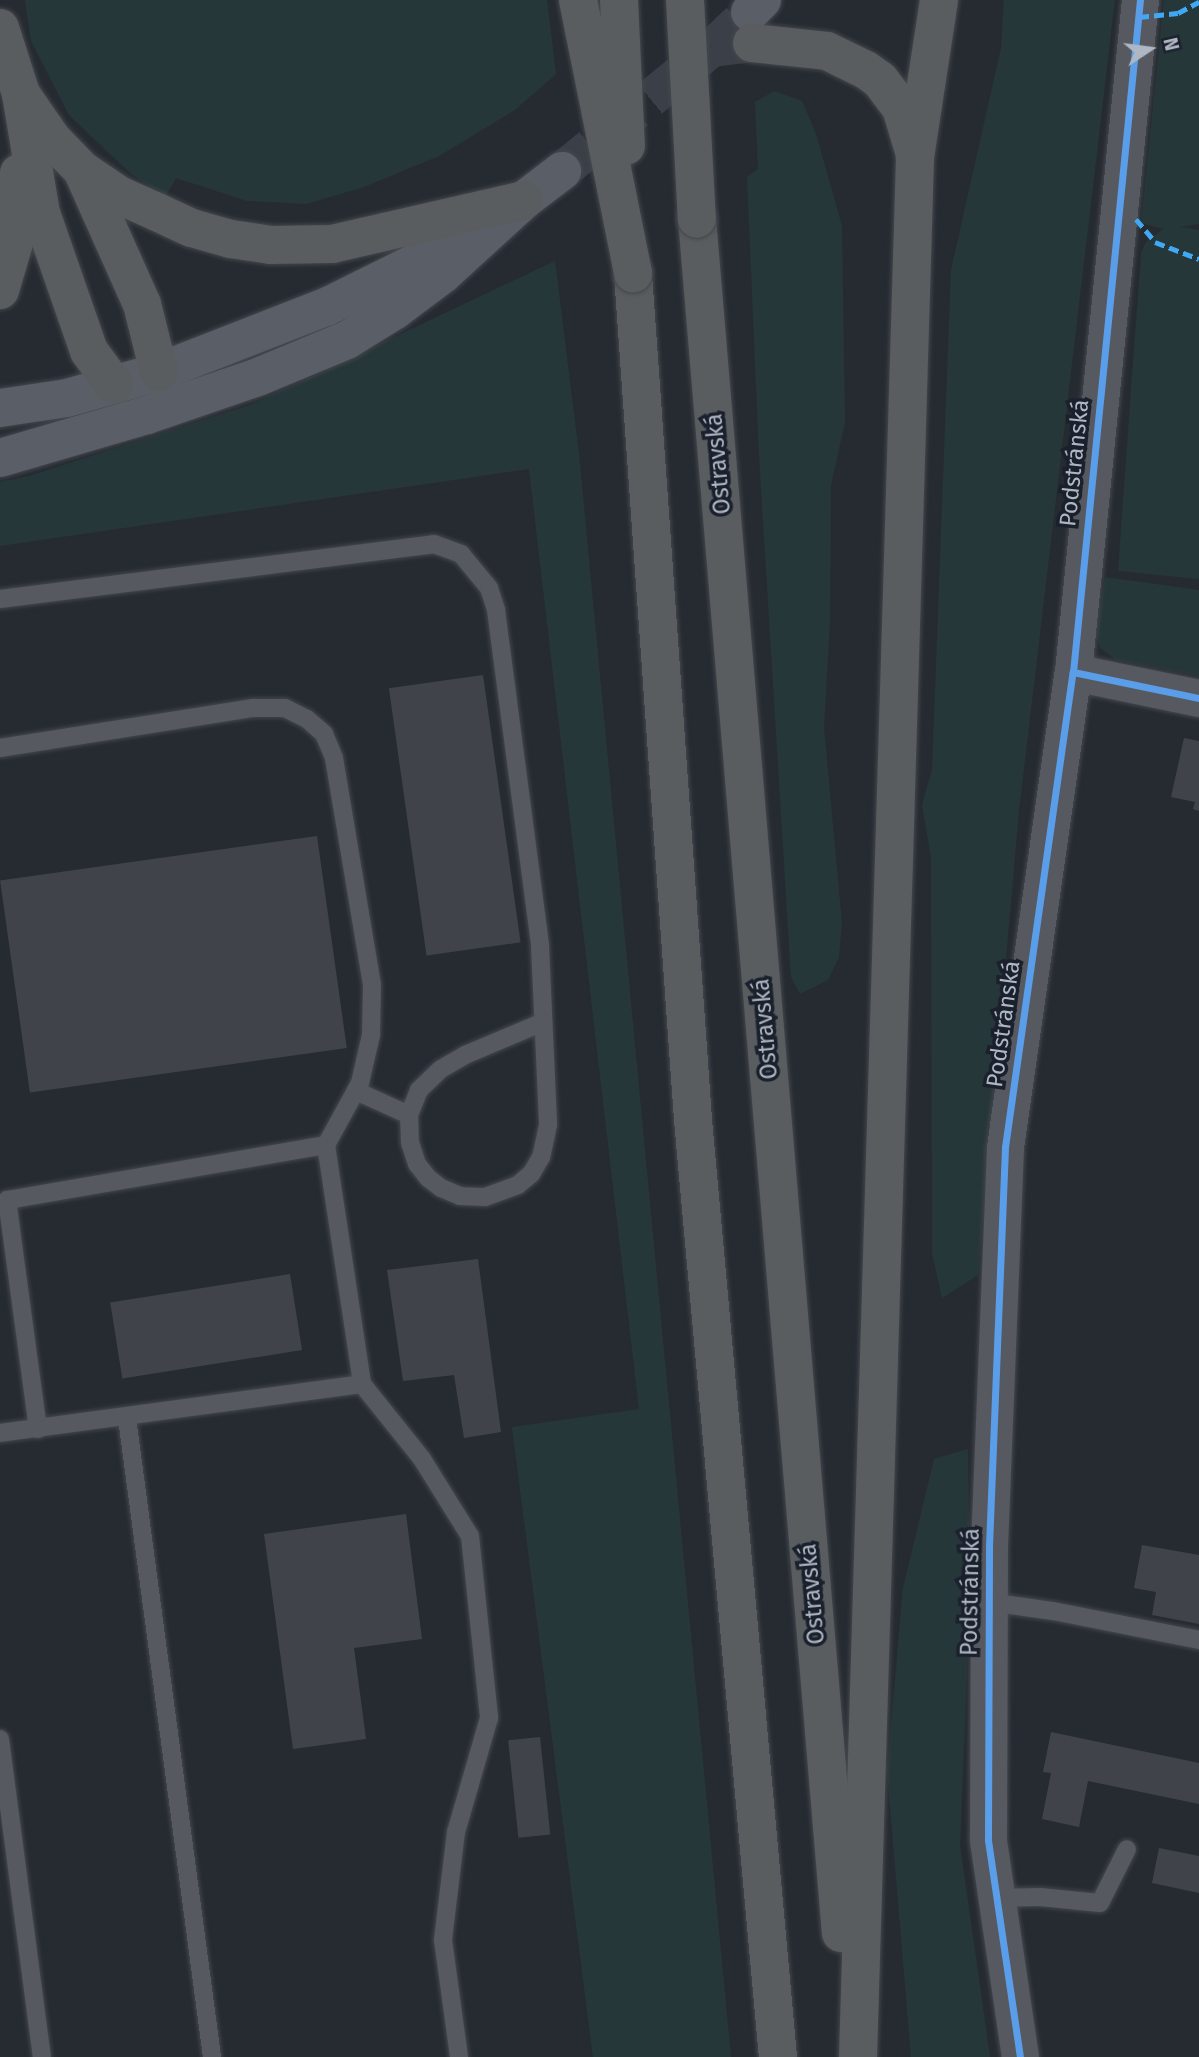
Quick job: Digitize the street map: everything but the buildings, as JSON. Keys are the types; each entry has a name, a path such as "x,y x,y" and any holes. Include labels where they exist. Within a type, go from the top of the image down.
{"highway":[{"path":"578,0 633,274"},
{"path":"619,0 633,274 693,1120 778,2057"},
{"name":"Ostravská","path":"685,0 697,219 851,2057"},
{"path":"858,2057 915,157 939,0"},
{"path":"754,18 873,75 892,94 901,108 915,157"},
{"path":"0,28 21,94 41,213 89,351 114,386"},
{"path":"21,94 52,139 82,170 120,195 192,228 271,245 332,244 524,200"},
{"path":"0,290 16,236 21,94"},
{"path":"82,170 142,304 159,373"}],"main road":[{"path":"0,458 147,415 258,377 347,340 443,274 524,200 562,171"},
{"path":"0,408 67,398 159,373 350,296 465,237 524,200"},
{"path":"0,428 67,398"}],"street":[{"name":"Podstránská","path":"1020,2057 988,1839 989,1602 1004,1147 1073,672 1140,0"},
{"path":"1073,672 1199,698"}],"lane":[{"path":"0,599 435,544 461,554 489,588 496,610 540,946 548,1125 546,1143 531,1174 517,1185 485,1197 460,1196 441,1188 428,1178 417,1164 410,1143 409,1115 419,1090 441,1069 465,1055 543,1022"},
{"path":"0,748 252,708 285,708 307,719 324,734 334,758 372,985 370,1035 356,1091 326,1145 362,1384 422,1459 470,1536 488,1718 456,1832 443,1940 459,2057"},
{"path":"356,1091 409,1115"},
{"path":"38,1429 7,1200 326,1145"},
{"path":"0,1433 127,1418 362,1384"},
{"path":"127,1418 212,2057"},
{"path":"989,1602 1053,1611 1199,1640"},
{"path":"0,1740 42,2057"},
{"path":"997,1898 1040,1897 1100,1903 1127,1849"}],"shaded area":[{"path":"25,0 547,0 556,74 515,110 439,156 364,187 306,204 247,201 176,178 166,196 131,174 69,115 31,41"},
{"path":"1004,0 1115,0 1019,811 978,1275 942,1298 932,1253 931,857 922,805 932,770 951,270 1001,48"},
{"path":"1164,0 1199,0 1199,224 1180,227 1199,230 1199,579 1118,571 1141,253 1146,242 1163,229 1141,223"},
{"path":"774,91 802,101 816,134 842,226 845,422 831,485 830,621 824,728 842,923 839,957 828,980 800,994 791,977 759,455 747,177 758,169 755,102"},
{"path":"555,261 579,454 731,2057 593,2057 512,1427 639,1409 529,469 0,546 0,482 29,476 253,404"},
{"path":"1105,577 1199,590 1199,676 1116,660 1100,648 1096,631"},
{"path":"968,1449 970,1599 960,1846 990,2057 911,2057 887,1771 903,1588 934,1459"}],"tunnel":[{"path":"562,171 712,48 750,12"},
{"path":"712,48 752,43"}],"marked path":[{"path":"1139,17 1178,13 1199,2"},
{"path":"1136,219 1155,242 1199,259"}],"cycle path":[{"path":"1020,2057 988,1839 989,1546 1005,1147 1073,672 1140,0"},
{"path":"1073,672 1199,698"}]}
